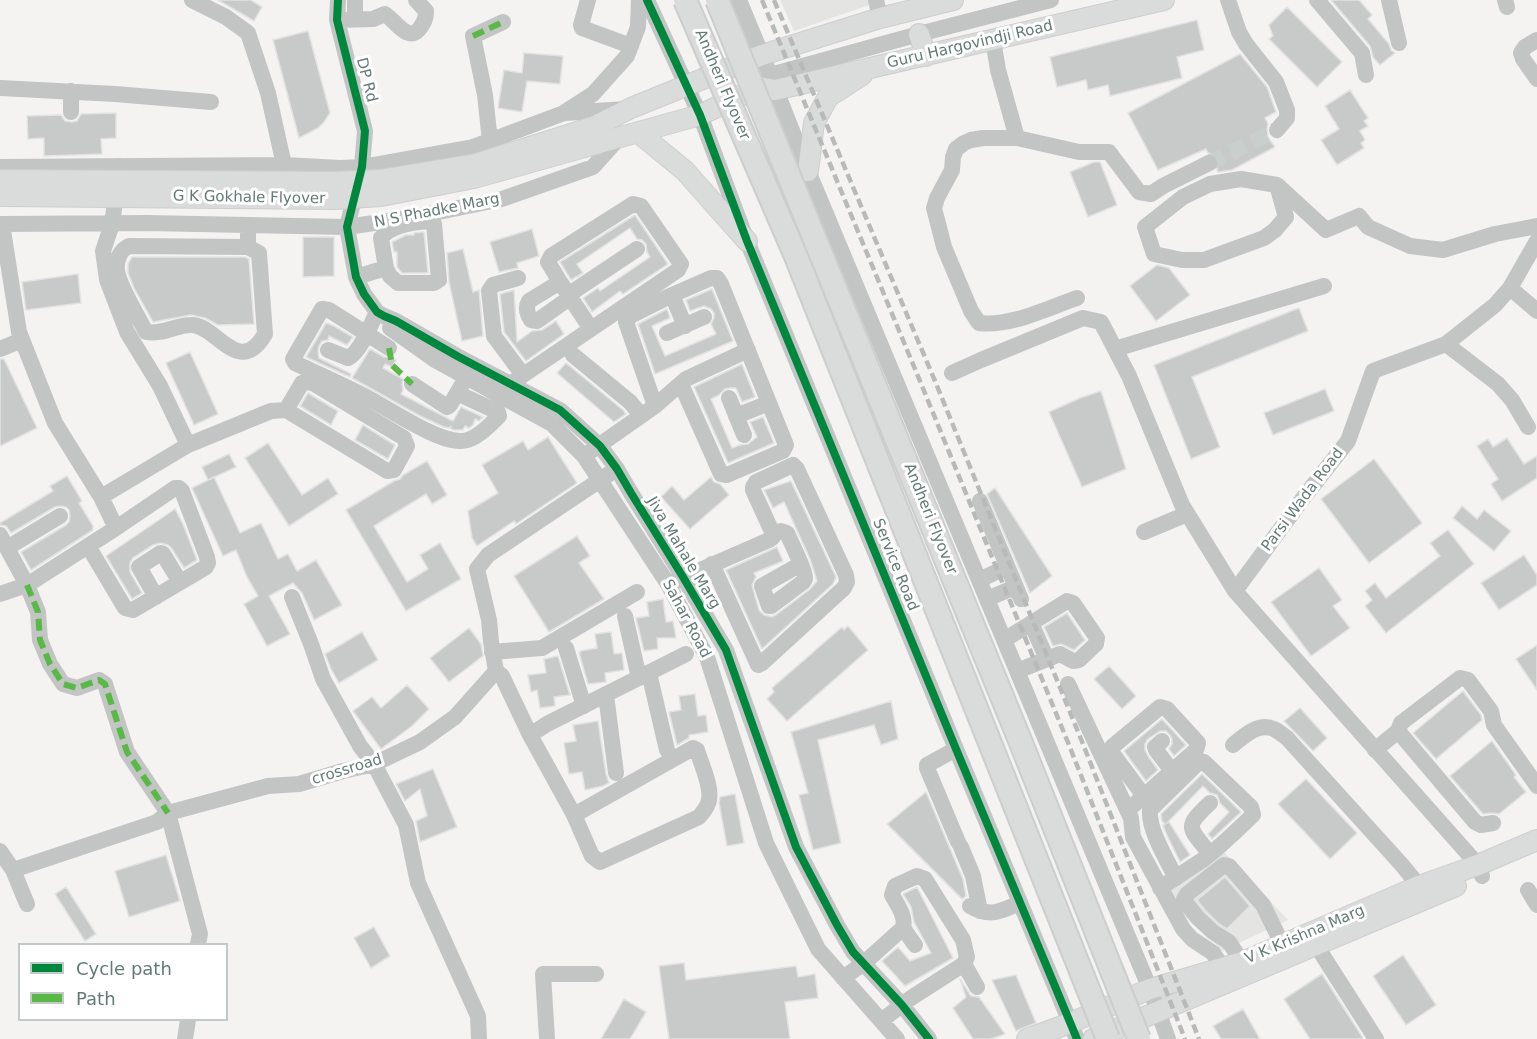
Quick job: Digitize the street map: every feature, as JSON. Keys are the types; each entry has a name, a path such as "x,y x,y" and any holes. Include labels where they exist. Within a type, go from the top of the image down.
{"highway":[{"name":"Andheri Flyover","path":"685,0 795,254 1108,1039"},
{"name":"Andheri Flyover","path":"717,0 1015,727 1139,1039"}],"main road":[{"path":"603,136 632,108 878,9 953,0"},
{"name":"Guru Hargovindji Road","path":"768,84 872,68 1164,0"},
{"path":"919,34 926,56"},
{"path":"808,171 814,123 828,97 872,68"},
{"path":"603,136 639,133 700,115 768,84"},
{"path":"639,133 685,171 747,241"},
{"name":"G K Gokhale Flyover","path":"0,180 322,182 380,180 476,164 603,136"},
{"name":"G K Gokhale Flyover","path":"0,196 336,199 381,196 474,178 603,136"},
{"name":"V K Krishna Marg","path":"1480,870 1537,840"},
{"name":"V K Krishna Marg","path":"1073,1031 1150,989 1242,962 1282,944 1480,870 1537,854"},
{"name":"V K Krishna Marg","path":"1159,1012 1316,945 1421,892"},
{"path":"1093,1039 1159,1012"},
{"path":"1027,1039 1073,1031"}],"street":[{"path":"192,0 226,17 248,33 268,93 284,165"},
{"name":"DP Rd","path":"338,0 337,20 365,131 362,167"},
{"path":"337,20 373,19 385,14 390,16 402,30 412,34 416,33 426,19 426,10 416,0"},
{"path":"588,0 582,28 631,46"},
{"path":"0,167 284,165 340,168 362,167 473,147 564,112 593,94 627,57 638,27 639,0"},
{"path":"648,0 687,86"},
{"path":"739,0 762,55 768,84 808,171 1150,989 1168,1039"},
{"path":"768,84 919,34 1051,0"},
{"path":"1228,0 1239,32 1276,82 1287,110 1287,118 1277,130"},
{"path":"1317,0 1362,53 1366,75"},
{"path":"1389,0 1399,43"},
{"path":"490,141 485,95 473,36 503,22"},
{"path":"993,40 998,70 1017,138"},
{"path":"1537,40 1525,46 1521,52 1523,59 1537,79"},
{"name":"Service Road","path":"687,86 747,241 1073,1031"},
{"path":"0,88 211,102"},
{"path":"71,92 71,112"},
{"path":"564,112 632,108"},
{"name":"N S Phadke Marg","path":"1,224 167,223 347,227 414,217 502,199 593,166 603,136"},
{"path":"1077,298 1026,317 990,324 979,322 971,311 944,247 934,208 952,170 956,149 964,143 977,139 1017,138 1079,152 1109,152 1139,192 1151,194 1209,163"},
{"path":"120,166 112,224 103,251 107,280 127,332 160,386 188,445"},
{"path":"328,350 348,358 353,356 380,314 364,294 356,277 347,227 362,167"},
{"path":"1277,185 1286,218 1264,238 1204,260 1182,260 1154,254 1145,227 1183,197 1210,184 1241,179 1277,185 1326,230 1359,216 1368,227 1410,246 1443,250 1495,234 1537,226"},
{"path":"518,278 493,285 489,291 494,336 517,379 591,329 678,270 681,264 641,206 633,204 551,256 549,262 591,329"},
{"path":"166,246 167,223"},
{"path":"1,224 8,306 55,423 116,528"},
{"path":"248,226 248,247"},
{"name":"Parsi Wada Road","path":"1235,591 1348,441 1373,371 1446,344 1495,305 1510,288 1537,241"},
{"path":"129,246 248,247 259,253 265,334 251,349 240,352 228,347 200,326 192,325 153,334 146,332 120,281 117,269 122,248 129,246"},
{"path":"566,291 637,249"},
{"path":"356,277 386,268"},
{"path":"648,410 626,322 630,316 672,295 711,278 717,278 786,445 783,451 727,475 721,474 681,384"},
{"path":"1115,350 1324,286"},
{"path":"1510,288 1537,311"},
{"path":"672,295 685,326"},
{"path":"389,348 329,310 322,309 293,359 295,363 371,399 440,438 460,442 468,440 485,429 499,416 498,412 458,393"},
{"name":"Jiva Mahale Marg","path":"380,314 396,321 470,370 517,379 560,410 600,446 617,469 646,518 676,580 726,650 796,847 848,943 853,952 902,1005 929,1039"},
{"path":"667,333 704,317"},
{"path":"952,373 1083,318 1101,322 1129,376 1182,505 1235,591 1480,870"},
{"path":"0,349 22,340"},
{"path":"1446,344 1498,384 1512,400 1528,428"},
{"path":"584,456 648,410 686,379 748,350"},
{"path":"573,355 630,402 648,410"},
{"path":"412,384 447,407 458,393 470,370"},
{"name":"Sahar Road","path":"470,370 552,424 584,456 630,527 676,580 708,657 766,843 790,893 818,949 897,1039"},
{"path":"100,497 188,445 271,411 286,410 387,471 394,471 407,446 404,438 311,382 302,383 286,410"},
{"path":"729,398 744,435"},
{"path":"736,416 769,402"},
{"path":"712,564 756,664 759,665 844,588 847,582 846,575 798,469 793,465 756,482 753,487 773,534"},
{"path":"574,815 693,748 697,750 709,788 709,799 699,817 600,862 592,856 574,815 530,735 502,676 496,671 489,620 477,569 488,555 617,469"},
{"path":"0,594 27,585 176,488 181,489 208,563 206,567 133,610 125,608 88,546"},
{"path":"980,501 1018,593 987,599"},
{"path":"1144,532 1187,514"},
{"path":"60,516 3,541 27,585 38,612 40,640 50,664 63,684 78,688 99,680 105,684 127,752 168,813 200,934 198,943"},
{"path":"630,527 646,518"},
{"path":"676,580 769,540 773,534 781,531 787,533 801,564"},
{"path":"156,597 139,567 159,554 163,554 180,582"},
{"path":"979,580 1007,567"},
{"path":"492,652 542,648 637,592"},
{"path":"292,597 323,679 360,746 374,764 406,825 418,883 478,1016 479,1039"},
{"path":"1004,640 1067,601 1073,603 1097,638 1096,644 1079,660 1073,661 1060,654 1017,671"},
{"path":"625,616 667,750"},
{"path":"1031,624 1047,659"},
{"path":"566,648 584,706"},
{"path":"530,735 547,724 686,654"},
{"name":"crossroad","path":"13,870 157,822 168,813 268,786 299,784 374,764 420,742 455,717 496,671"},
{"path":"1375,750 1398,731 1401,723 1460,678 1468,680 1491,711 1494,725 1537,786"},
{"path":"1068,684 1128,810 1133,837 1160,888 1183,929 1192,939 1213,953 1223,968"},
{"path":"606,695 616,773"},
{"path":"725,713 745,705"},
{"path":"1128,810 1144,796 1172,771 1196,750 1198,743 1167,709 1160,707 1112,747 1112,753 1144,796"},
{"path":"1233,745 1254,729 1263,727 1274,729 1287,738 1402,865 1421,892"},
{"path":"1398,731 1475,822 1481,825 1493,823"},
{"path":"1162,741 1155,747 1156,750 1172,771"},
{"path":"956,749 927,765 974,876 974,908 987,913 999,912 1020,903"},
{"path":"743,767 764,758"},
{"path":"1160,888 1176,878 1210,854 1253,815 1251,807 1204,762 1200,761 1150,810 1149,814 1154,832 1176,878"},
{"path":"1210,803 1192,822 1192,830 1210,854"},
{"path":"0,851 13,870 27,904"},
{"path":"1242,962 1229,942 1213,932 1197,917 1184,899 1186,894 1224,865 1229,866 1263,905 1282,944"},
{"path":"843,978 864,963 903,928 905,921 892,895 895,886 917,876 925,879 963,940 967,957 963,963 881,1021"},
{"path":"790,893 814,881"},
{"path":"1528,890 1537,905"},
{"path":"903,928 915,945"},
{"path":"1316,945 1376,1039"},
{"path":"963,963 977,987"},
{"path":"547,1039 543,974 596,974"},
{"path":"185,1039 188,1021"}],"shaded area":[{"path":"780,0 884,0 794,31"},
{"path":"1223,851 1288,920 1222,951 1166,888"}],"building":[{"path":"218,0 251,0 262,7 254,21"},
{"path":"1331,0 1359,0 1372,15 1368,19 1395,53 1380,65 1373,57 1370,46"},
{"path":"1287,7 1342,62 1317,87 1269,39 1273,36 1269,25"},
{"path":"1197,20 1204,50 1177,57 1182,78 1110,96 1108,85 1088,90 1086,80 1057,87 1050,57"},
{"path":"308,31 330,113 318,128 299,138 273,40"},
{"path":"524,53 563,56 560,84 527,81 522,112 498,108 504,70 522,73"},
{"path":"1240,54 1267,87 1276,112 1265,118 1268,124 1267,136 1275,147 1232,170 1218,172 1218,158 1208,153 1206,149 1158,170 1128,113"},
{"path":"1350,90 1368,118 1364,121 1368,126 1360,131 1365,140 1361,143 1364,148 1337,165 1321,140 1339,129 1325,106"},
{"path":"116,113 116,138 101,139 102,154 44,156 44,138 28,139 27,116 61,115 65,121 72,122 77,121 81,114"},
{"path":"1094,162 1100,162 1117,205 1088,217 1070,172"},
{"path":"635,215 668,264 623,294 620,291 592,312 583,298 598,288 600,291 650,257 646,244 637,239 630,228 577,264 583,273 571,280 560,262"},
{"path":"532,229 539,256 517,263 518,268 499,272 490,242"},
{"path":"424,232 428,273 402,273 397,267 397,252 394,252 392,242 406,235"},
{"path":"303,237 334,237 334,276 303,277"},
{"path":"463,249 473,292 479,290 483,336 462,341 449,282 447,253"},
{"path":"132,257 245,257 249,259 254,324 218,325 205,318 191,315 153,322 128,273 128,264"},
{"path":"1157,265 1169,268 1190,295 1156,321 1130,286"},
{"path":"78,274 81,303 26,310 22,282"},
{"path":"712,289 733,341 655,374 638,324 667,309 670,318 652,326 665,356 716,334 711,324 714,313 711,309 704,306 690,311 686,300"},
{"path":"514,290 517,342 532,331 542,330 556,321 564,334 526,361 504,332 500,294"},
{"path":"1299,308 1308,331 1192,377 1220,447 1191,459 1154,365"},
{"path":"326,323 353,337 347,345 329,336 328,340 322,341 319,346 319,358 351,374 350,377 306,357"},
{"path":"370,349 384,357 396,360 392,367 385,364 383,368 403,379 401,394 453,421 461,407 483,417 479,421 475,419 469,428 465,426 463,430 453,430 451,426 444,427 420,416 352,378"},
{"path":"190,352 218,414 194,425 166,363"},
{"path":"0,359 4,359 37,428 0,446"},
{"path":"566,363 626,414 614,422 557,373"},
{"path":"742,364 755,397 742,402 736,388 730,388 711,399 732,448 748,444 757,437 750,422 763,417 774,443 728,463 694,387"},
{"path":"1325,389 1334,411 1273,435 1264,413"},
{"path":"1101,391 1126,469 1082,487 1049,412"},
{"path":"308,393 338,411 331,425 300,406"},
{"path":"363,425 395,445 388,459 355,440"},
{"path":"548,437 577,483 516,524 514,521 477,546 472,538 468,511 498,493 482,465 523,441 528,450"},
{"path":"1507,438 1524,464 1537,456 1537,478 1502,501 1491,484 1498,479 1477,446 1488,439 1493,447"},
{"path":"268,443 302,495 328,478 338,494 289,526 245,458"},
{"path":"229,454 236,467 208,480 202,467"},
{"path":"1374,459 1422,523 1369,563 1321,499"},
{"path":"427,461 447,495 432,504 426,494 374,526 407,582 428,569 420,555 440,543 461,579 406,611 346,510"},
{"path":"67,476 82,501 79,503 93,526 93,530 31,570 21,552 66,525 69,522 69,510 66,507 55,507 11,533 6,526 0,523 53,491 50,486"},
{"path":"214,477 240,533 261,523 278,559 288,554 297,571 316,560 342,605 314,620 302,593 293,583 269,596 290,634 267,646 244,604 258,596 236,550 223,556 192,488"},
{"path":"711,477 729,495 690,529 661,497 672,486 684,500"},
{"path":"791,481 836,577 833,584 762,649 726,570 777,547 783,561 754,573 756,577 752,585 759,610 764,615 772,617 809,590 817,581 810,559 784,502 773,508 764,490"},
{"path":"995,488 1052,576 1030,593 987,494"},
{"path":"1462,506 1477,519 1484,510 1511,531 1494,551 1453,518"},
{"path":"175,509 197,560 184,568 168,545 160,543 153,545 133,558 130,563 130,572 142,593 132,599 106,556"},
{"path":"1448,530 1474,564 1386,633 1365,606 1372,600 1365,591 1375,583 1386,598 1440,556 1430,543"},
{"path":"577,536 590,556 579,563 604,599 549,632 514,576"},
{"path":"1524,555 1537,575 1537,585 1499,610 1481,583"},
{"path":"1319,568 1342,600 1333,606 1350,628 1311,656 1271,602"},
{"path":"663,599 666,622 673,621 676,638 657,638 658,649 644,651 636,618 649,616 647,602"},
{"path":"1067,613 1085,640 1074,650 1061,644 1053,646 1044,627"},
{"path":"848,626 868,650 787,721 767,699 774,692 772,688 842,627 844,630"},
{"path":"469,628 481,644 483,656 449,682 430,658"},
{"path":"362,632 378,660 339,683 325,654"},
{"path":"611,632 614,654 622,653 624,670 605,673 606,682 588,684 579,653 597,648 595,634"},
{"path":"1537,645 1537,690 1516,659"},
{"path":"558,656 570,695 554,697 555,706 540,708 537,690 531,692 528,675 546,673 544,659"},
{"path":"1109,666 1136,696 1122,709 1094,679"},
{"path":"407,685 429,709 412,726 381,749 353,711 372,697 381,708"},
{"path":"1463,691 1481,715 1482,720 1436,759 1413,733"},
{"path":"695,694 698,716 706,715 708,732 689,735 689,738 677,745 669,712 681,710 679,696"},
{"path":"891,701 898,739 881,745 874,725 818,740 841,843 813,850 799,795 808,793 791,732"},
{"path":"1300,708 1327,738 1313,751 1284,721"},
{"path":"1162,719 1186,745 1174,756 1169,749 1172,739 1166,731 1160,731 1148,739 1145,750 1158,770 1146,781 1124,751"},
{"path":"598,721 609,783 585,790 582,772 569,774 564,743 576,741 573,725"},
{"path":"1492,741 1526,792 1499,814 1483,814 1450,776"},
{"path":"433,769 457,827 420,842 416,821 427,816 420,789 405,801 396,784"},
{"path":"1202,774 1241,812 1212,839 1208,834 1229,812 1220,803 1217,795 1210,793 1203,786 1167,823 1169,822 1190,855 1180,862 1165,831 1161,814"},
{"path":"1306,779 1357,833 1330,859 1278,804"},
{"path":"926,792 963,879 966,896 962,899 887,824"},
{"path":"735,794 744,843 727,846 719,803 720,797"},
{"path":"166,855 180,901 129,917 115,871"},
{"path":"1225,877 1250,906 1227,929 1219,924 1197,900"},
{"path":"66,887 96,934 85,941 55,894"},
{"path":"917,887 953,958 905,986 882,961 898,947 910,961 931,953 914,922 911,907 903,894"},
{"path":"374,927 390,956 371,968 354,938"},
{"path":"1403,955 1436,1005 1406,1025 1373,976"},
{"path":"684,963 686,980 796,966 798,977 815,974 818,998 785,1002 790,1039 669,1039 659,966"},
{"path":"1322,974 1363,1038 1310,1039 1284,999"},
{"path":"1016,975 1036,1023 1016,1031 992,980"},
{"path":"960,979 971,996 979,997 1005,1034 991,1039 973,1039 953,1008 966,997"},
{"path":"624,999 646,1012 630,1039 601,1039"},
{"path":"1243,1009 1260,1039 1221,1039 1213,1026"}],"tunnel":[{"path":"1209,163 1277,130"}],"railway":[{"path":"762,0 1069,745 1185,1039"},
{"path":"774,0 935,381 1081,739 1199,1039"}],"marked path":[{"path":"473,36 503,22"},
{"path":"389,348 392,365 412,384"},
{"path":"27,585 38,612 40,640 50,664 63,684 77,688 99,680 105,684 127,752 168,813"}],"cycle path":[{"path":"338,0 337,20 365,131 362,167 347,227 356,277 364,294 377,312 560,410 600,446 617,469 726,650 796,847 837,925 853,952 902,1005 929,1039"},
{"path":"647,0 700,115 747,241 1077,1039"}]}
